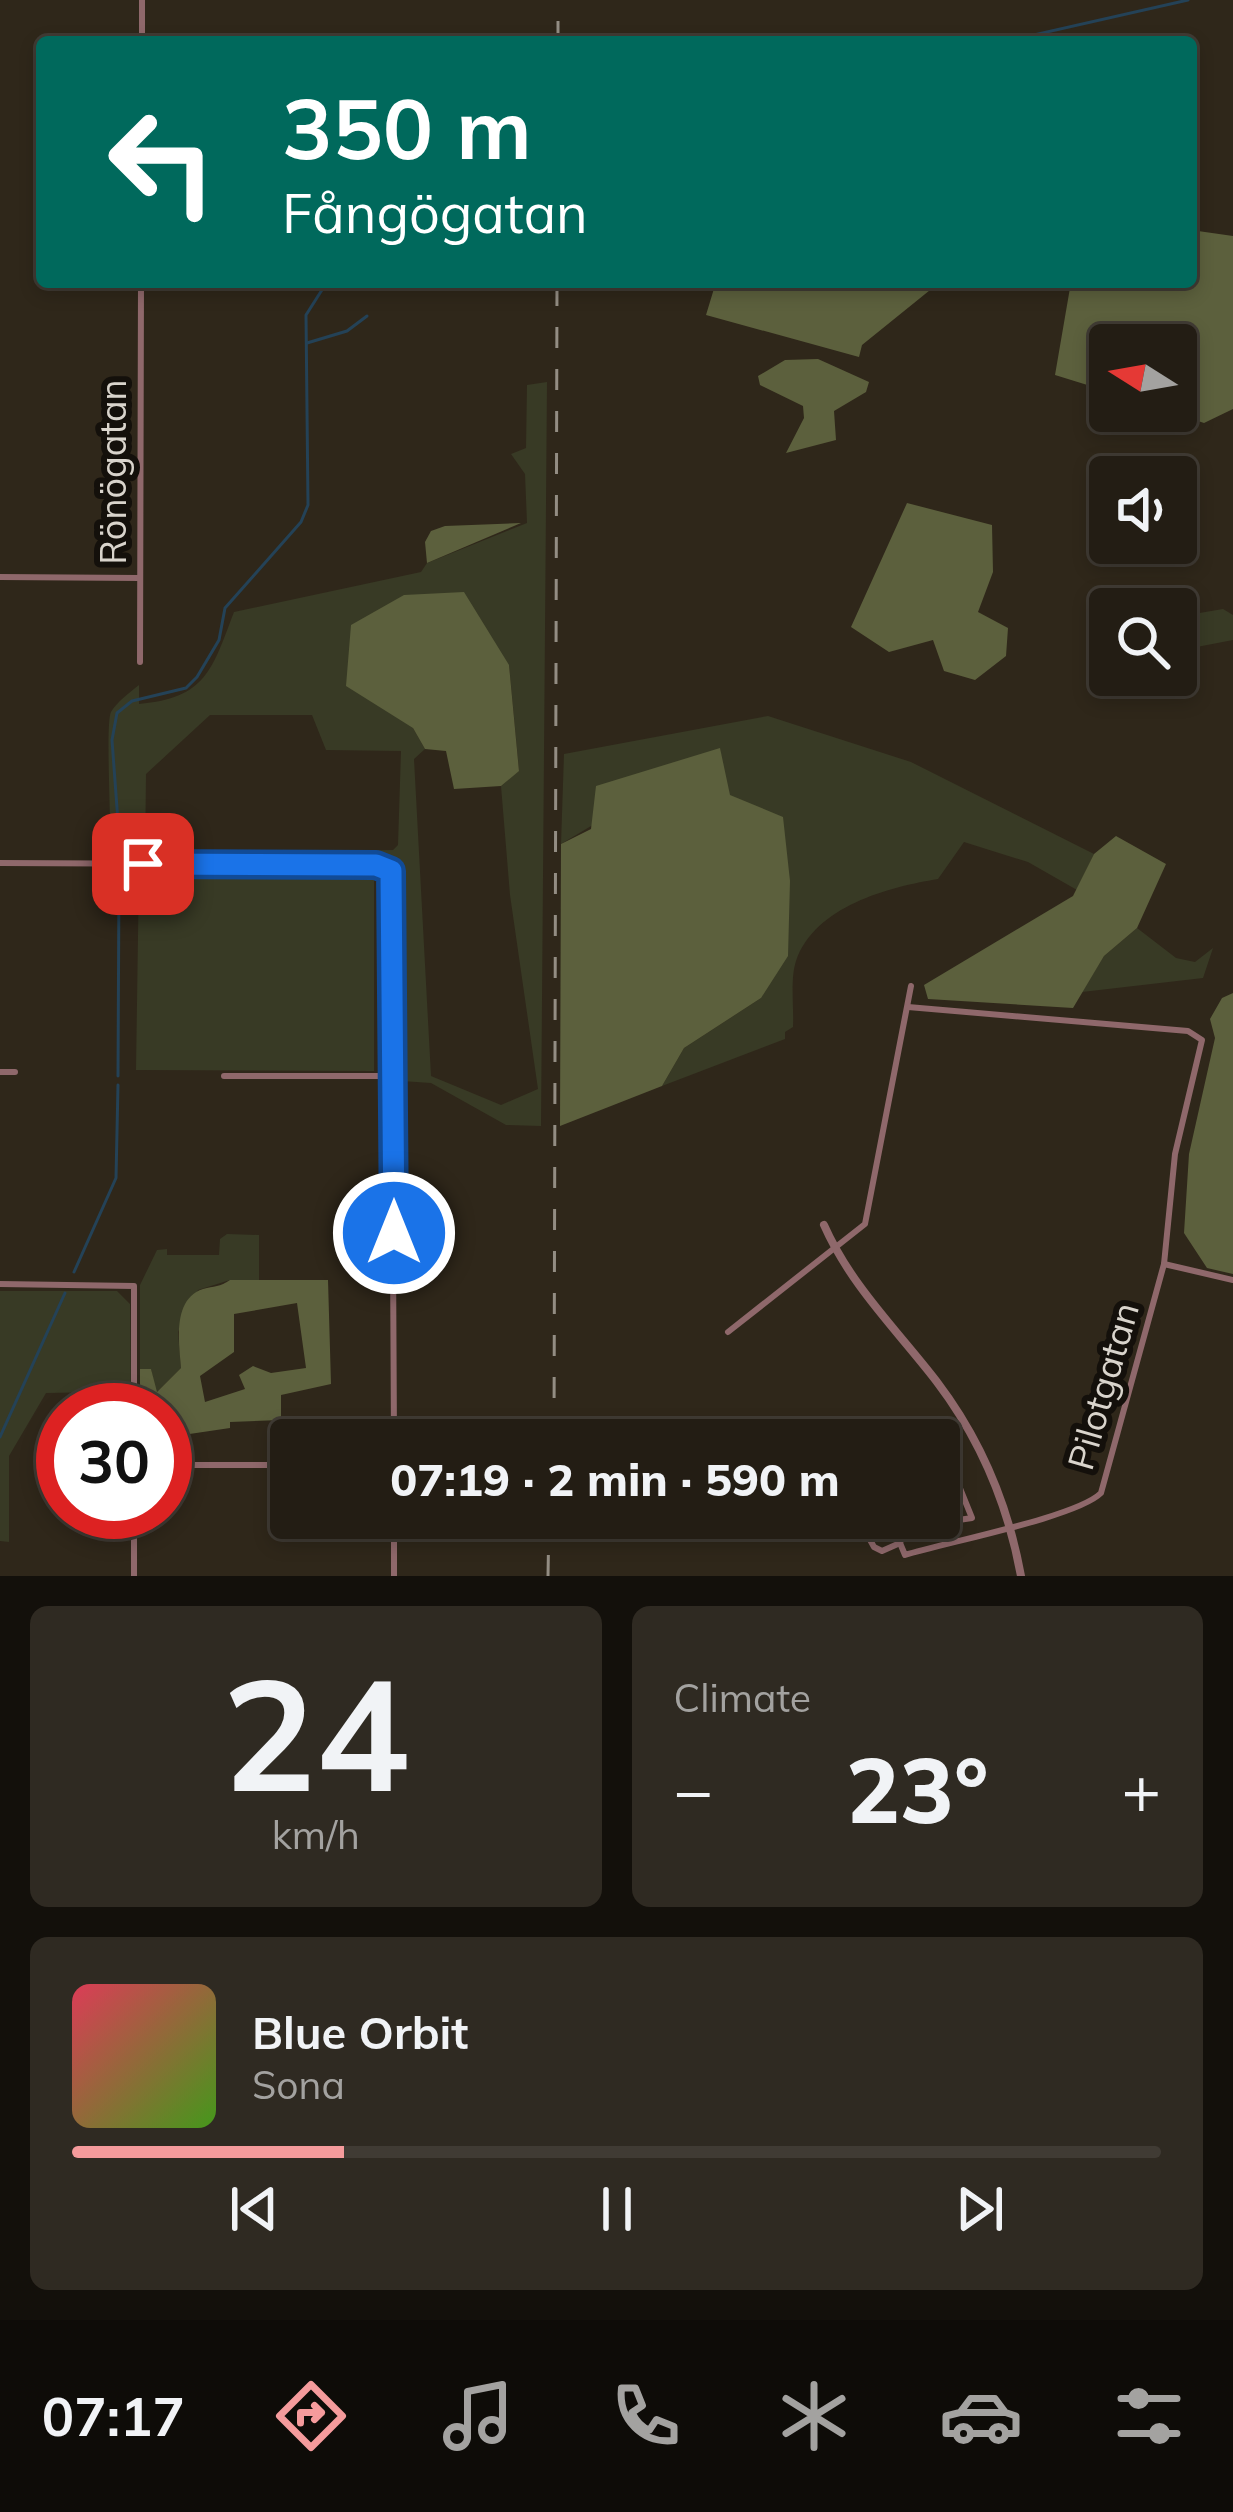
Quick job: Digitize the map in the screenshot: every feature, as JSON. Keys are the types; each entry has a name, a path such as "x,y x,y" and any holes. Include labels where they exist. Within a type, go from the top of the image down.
{"street":[{"path":"142,0 142,36"},
{"name":"Rönögatan","path":"140,662 141,288"},
{"path":"0,578 140,578"},
{"path":"0,863 376,865 391,871 394,1419"},
{"path":"728,1332 866,1224 873,1207 911,986"},
{"path":"908,1007 1199,1034 1175,1154 1164,1264"},
{"path":"0,1072 15,1072"},
{"path":"224,1076 394,1076"},
{"path":"824,1225 870,1302 964,1421 1009,1525 1021,1576"},
{"name":"Pilotgatan","path":"1009,1525 1073,1512 1101,1493 1164,1264 1233,1280"},
{"path":"0,1284 134,1286 134,1383"},
{"path":"192,1465 270,1465"},
{"path":"960,1488 972,1518 960,1520"},
{"path":"902,1539 905,1555 1009,1525"},
{"path":"134,1539 134,1576"},
{"path":"394,1539 394,1576"},
{"path":"870,1539 882,1551 900,1544"}],"green space":[{"path":"1197,231 1233,236 1233,409 1204,423 1197,421 1197,324 1089,324 1089,386 1055,375 1070,288 1197,288"},
{"path":"714,288 933,288 862,345 859,357 706,315"},
{"path":"818,359 869,382 866,392 834,411 836,440 786,453 804,418 803,406 760,385 758,376 785,360"},
{"path":"547,382 541,1126 506,1125 431,1083 402,1081 402,861 327,860 317,851 393,850 398,845 401,751 326,750 312,715 210,715 146,774 145,859 110,859 109,736 116,705 139,685 139,704 193,688 212,665 234,612 421,572 427,563 527,523 525,474 511,454 526,448 527,385","holes":["509,665 519,770 501,786 510,895 538,1089 501,1105 431,1076 414,759 425,749 413,728"]},
{"path":"907,503 992,525 993,572 978,612 1008,628 1006,656 975,680 944,671 933,640 889,652 851,627"},
{"path":"521,523 427,563 425,542 431,531 445,526"},
{"path":"464,592 509,665 519,771 501,786 454,789 446,751 425,749 413,728 346,686 351,625 404,595"},
{"path":"1223,609 1233,615 1233,640 1197,647 1197,613"},
{"path":"768,716 911,762 1094,854 1077,890 1028,862 964,842 938,879 856,902 819,926 796,961 793,1027 785,1032 785,1039 662,1086 684,1048 761,998 720,749 561,844 564,754"},
{"path":"720,748 730,795 783,817 790,881 788,956 761,998 684,1048 662,1086 560,1126 561,844 591,829 596,786"},
{"path":"1116,836 1166,864 1137,928 1104,956 1073,1008 928,999 924,985 1073,896 1094,854"},
{"path":"139,869 206,873 211,869 374,869 374,1071 136,1070"},
{"path":"377,871 387,884 388,1058 378,1071"},
{"path":"1137,928 1176,958 1195,962 1213,948 1203,978 1082,992 1104,956"},
{"path":"1233,993 1233,1274 1207,1268 1184,1233 1189,1154 1215,1038 1210,1019 1222,998"},
{"path":"227,1234 259,1235 259,1280 230,1280 198,1290 178,1332 181,1368 166,1383 154,1383 151,1369 140,1369 140,1285 157,1250 167,1249 167,1255 219,1255 220,1239"},
{"path":"230,1280 328,1280 331,1384 281,1395 281,1419 230,1422 230,1428 192,1434 192,1383 166,1383 181,1368 180,1323 186,1302 203,1289","holes":["297,1303 306,1368 271,1373 253,1366 239,1375 245,1389 205,1402 200,1376 234,1352 234,1314"]},
{"path":"0,1291 117,1291 130,1304 131,1383 36,1383 36,1410 9,1456 9,1542 0,1541"},
{"path":"140,1369 151,1369 155,1383 140,1383"}],"waterway":[{"path":"1029,36 1188,0"},
{"path":"120,849 112,740 117,713 132,701 186,688 197,677 219,640 225,608 301,522 308,505 306,315 323,288"},
{"path":"307,343 347,331 367,316"},
{"path":"118,1076 119,874"},
{"path":"74,1272 116,1178 118,1085"},
{"path":"0,1437 65,1293"}],"railway":[{"path":"558,0 558,36"},
{"path":"554,1419 557,288"},
{"path":"548,1576 549,1539"}],"route":[{"path":"143,864 376,865 391,871 394,1233"}]}
